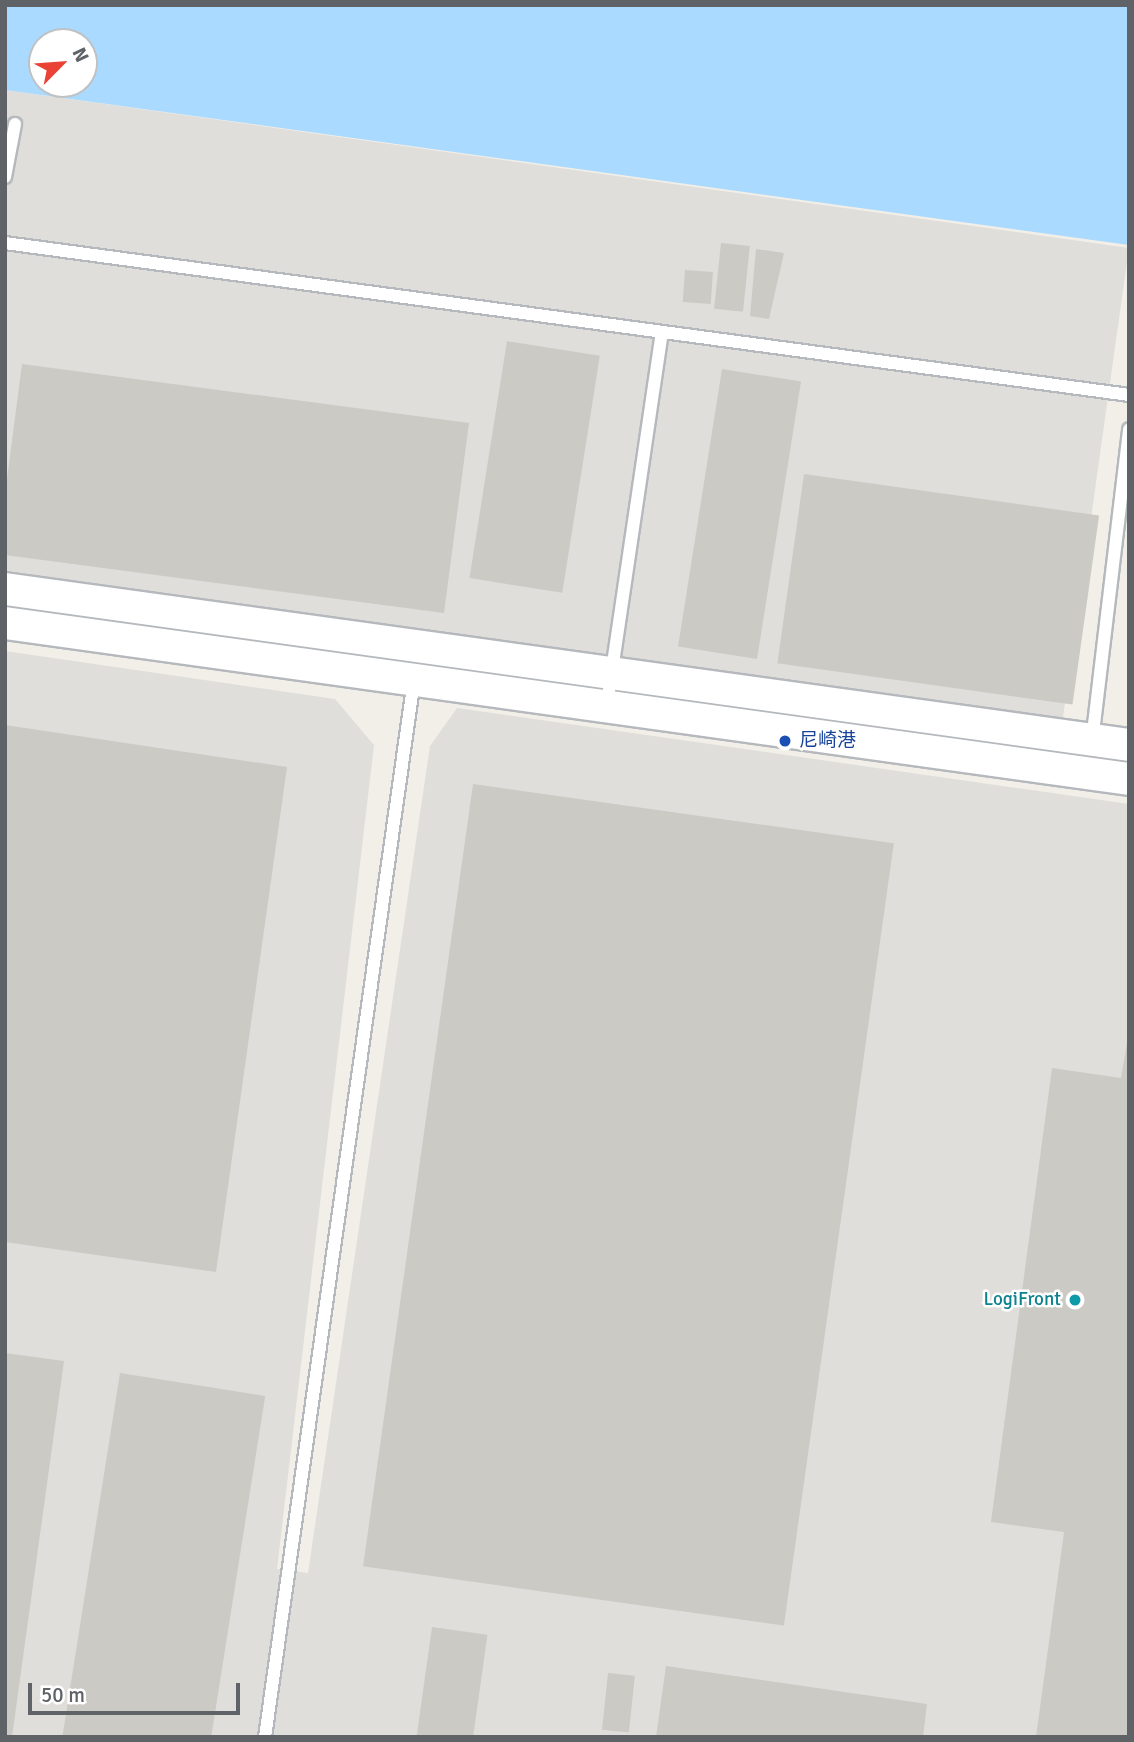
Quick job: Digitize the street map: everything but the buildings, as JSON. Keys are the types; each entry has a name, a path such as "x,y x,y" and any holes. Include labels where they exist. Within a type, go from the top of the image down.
{"street":[{"path":"5,589 1129,745"},
{"path":"5,623 607,704 1129,779"}],"lane":[{"path":"5,177 15,124"},
{"path":"5,243 1129,395"},
{"path":"607,704 662,333"},
{"path":"1088,773 1129,429"},
{"path":"265,1737 414,680"}],"shaded area":[{"path":"5,90 28,93 28,98 62,98 1129,248 1063,719 5,571"},
{"path":"5,651 335,699 374,745 277,1569 308,1573 430,746 457,708 1129,804 1129,1737 5,1737"}],"water":[{"path":"5,5 1129,5 1129,245 63,98 98,98 98,28 28,28 28,93 5,90"}],"place":[{"name":"尼崎港","path":"785,741"},
{"name":"LogiFront","path":"1075,1300"}]}
